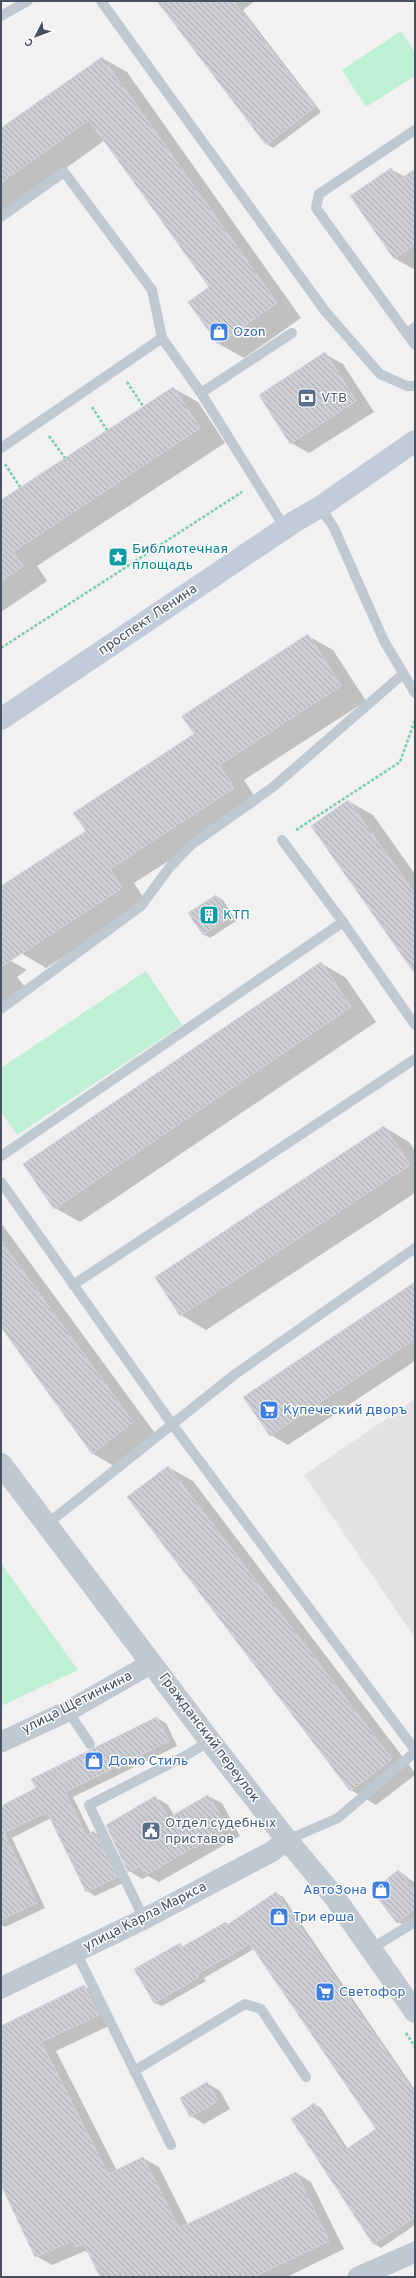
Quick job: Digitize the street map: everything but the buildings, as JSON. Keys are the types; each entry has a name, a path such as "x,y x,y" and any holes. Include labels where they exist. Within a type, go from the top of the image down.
{"main road":[{"name":"проспект Ленина","path":"1,719 286,528 320,507 415,441"}],"street":[{"name":"Гражданский переулок","path":"1,1464 210,1741 287,1840 333,1895 372,1948 415,2012"},
{"name":"улица Щетинкина","path":"1,1742 68,1710 152,1663"},
{"name":"улица Карла Маркса","path":"1,1988 144,1919 271,1852 287,1840"},
{"path":"358,2277 415,2252"}],"lane":[{"path":"1,16 28,1"},
{"path":"101,1 325,311 380,374 407,386 415,386"},
{"path":"415,130 319,194 316,208 411,330 415,345"},
{"path":"1,217 64,172 152,290 162,338 201,393 286,528"},
{"path":"201,393 292,333"},
{"path":"1,448 162,338"},
{"path":"320,507 334,528 384,641 415,693"},
{"path":"1,1009 141,906 168,868 191,845 273,787 403,674"},
{"path":"282,840 343,922 415,1025"},
{"path":"1,1156 343,922"},
{"path":"73,1285 415,1059"},
{"path":"1,1182 172,1424 415,1751 338,1818 287,1840"},
{"path":"46,1525 234,1375 415,1248"},
{"path":"68,1710 90,1744"},
{"path":"144,1919 89,1805 186,1756 210,1741"},
{"path":"372,1948 415,1922"},
{"path":"76,1952 171,2145"},
{"path":"134,2071 245,2004 261,2009 306,2077"}],"path":[{"path":"118,368 143,406"},
{"path":"82,393 107,430"},
{"path":"39,421 64,458"},
{"path":"1,458 20,488"},
{"path":"1,648 257,482"},
{"path":"282,840 352,792 400,762 415,720"}],"shaded area":[{"path":"415,1399 415,1638 304,1475"}],"green space":[{"path":"401,31 415,53 415,76 366,107 342,70"},
{"path":"146,971 182,1025 17,1135 1,1112 1,1068"},
{"path":"1,1563 78,1670 1,1706"}],"place":[{"name":"Ozon","path":"219,332"},
{"name":"VTB","path":"307,398"},
{"name":"Библиотечная площадь","path":"118,557"},
{"name":"КТП","path":"209,915"},
{"name":"Купеческий дворъ","path":"269,1410"},
{"name":"Домо Стиль","path":"94,1761"},
{"name":"Отдел судебных приставов","path":"151,1831"},
{"name":"АвтоЗона","path":"381,1890"},
{"name":"Три ерша","path":"279,1917"},
{"name":"Светофор","path":"325,1992"}]}
